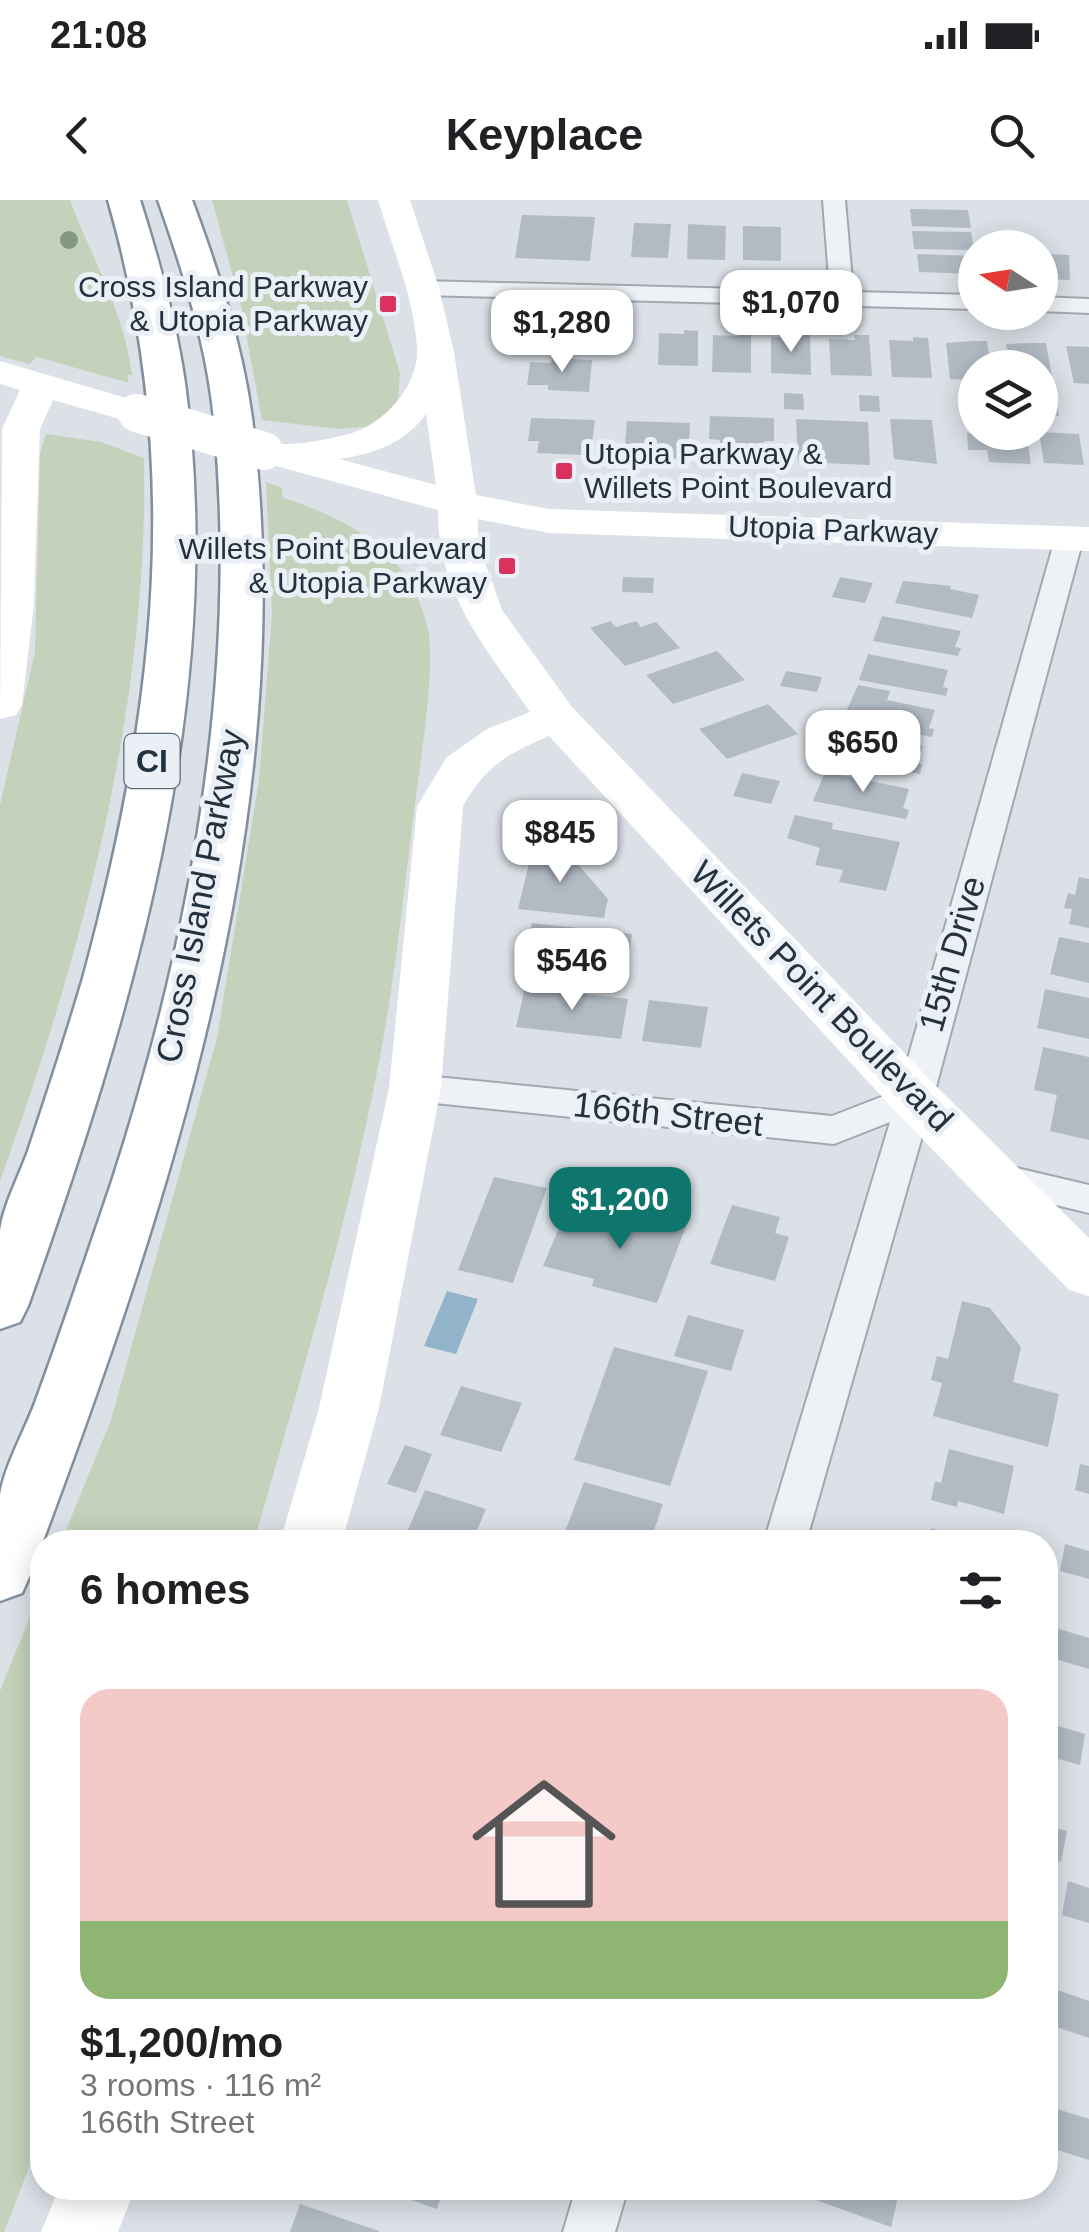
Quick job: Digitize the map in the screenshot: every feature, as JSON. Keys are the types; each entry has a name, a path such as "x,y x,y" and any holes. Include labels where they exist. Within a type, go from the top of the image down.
{"main road":[{"path":"108,200 144,269"},
{"name":"Cross Island Parkway","path":"0,1306 67,1111 112,956 158,724 170,603 172,463 161,347 124,200"},
{"name":"Cross Island Parkway","path":"0,1573 64,1408 133,1198 181,1022 228,773 240,640 242,527 230,397 176,200"},
{"path":"199,200 230,397"},
{"name":"Willets Point Boulevard","path":"394,200 422,288 436,352 458,503 458,543 481,611 556,717 915,1098 1089,1274"},
{"path":"264,451 332,450 384,435 414,410 436,352"},
{"name":"Utopia Parkway","path":"0,372 264,451 458,503 549,520 1082,531"},
{"path":"2,682 19,529 21,428 41,384"},
{"path":"313,1530 349,1408 414,1088 440,806 463,767 503,739 556,717"},
{"path":"79,2232 92,2200"}],"street":[{"path":"834,200 842,298"},
{"path":"422,288 958,301"},
{"path":"1058,305 1089,306"},
{"name":"15th Drive","path":"789,1530 915,1098 928,1038 1082,531"},
{"name":"166th Street","path":"414,1088 834,1130 915,1098"},
{"path":"996,1177 1089,1199"},
{"path":"589,2232 598,2200"}],"green space":[{"path":"0,200 70,200 122,329 132,375 127,375 129,383 37,357 29,364 0,356"},
{"path":"212,200 347,200 400,373 398,403 377,422 338,429 262,420 241,306"},
{"path":"46,434 101,442 144,458 143,550 123,734 105,826 58,1006 0,1181 0,805 35,652 40,454"},
{"path":"266,482 282,488 282,497 352,528 390,557 418,598 430,642 427,714 398,944 363,1140 257,1530 66,1530 111,1420 217,1038 259,780 272,614"},
{"path":"30,1617 30,2165 4,2232 0,2232 0,1691"}],"water":[{"path":"447,1291 478,1299 456,1354 424,1346"}],"building":[{"path":"910,209 968,210 971,228 912,226"},
{"path":"522,215 595,217 590,261 515,258"},
{"path":"634,223 671,224 668,258 631,257"},
{"path":"688,224 726,226 725,260 687,259"},
{"path":"743,226 781,227 781,261 743,260"},
{"path":"912,231 958,232 958,250 914,249"},
{"path":"917,254 958,255 958,273 919,272"},
{"path":"1058,255 1069,255 1070,280 1058,280"},
{"path":"549,317 590,319 586,349 545,348 545,343 525,342 528,322 548,323"},
{"path":"684,330 698,331 698,366 658,365 659,333 684,334"},
{"path":"738,332 751,332 751,373 712,372 713,335 738,336"},
{"path":"796,334 810,334 811,375 771,373 771,337 796,338"},
{"path":"854,335 869,335 872,376 831,375 829,339 855,340"},
{"path":"913,337 928,338 932,378 892,377 889,340 913,341"},
{"path":"987,341 988,350 958,350 958,379 950,379 946,343"},
{"path":"1046,343 1047,350 1007,350 1006,344"},
{"path":"1066,346 1089,347 1089,384 1074,383"},
{"path":"552,358 592,360 589,392 527,385 530,362 551,363"},
{"path":"784,393 803,394 804,410 784,409"},
{"path":"859,395 879,396 880,412 860,411"},
{"path":"710,416 774,418 774,441 764,441 764,454 719,452 720,440 709,439"},
{"path":"531,418 595,420 592,443 582,443 581,455 537,453 539,441 528,441"},
{"path":"796,419 868,422 870,465 798,462"},
{"path":"890,419 932,420 937,464 894,459"},
{"path":"627,421 690,423 689,446 679,446 678,459 634,457 635,445 625,444"},
{"path":"1058,433 1079,434 1084,465 1044,463 1042,450 1058,450"},
{"path":"987,450 1029,450 1031,464 989,462"},
{"path":"623,577 654,578 653,593 622,592"},
{"path":"840,577 873,583 865,603 832,597"},
{"path":"903,581 951,586 950,589 979,595 972,618 895,603"},
{"path":"882,616 961,631 955,647 961,648 958,656 873,641"},
{"path":"610,621 616,627 636,621 641,627 656,622 680,648 625,666 590,628"},
{"path":"717,651 745,680 673,704 646,675"},
{"path":"868,654 948,670 943,687 948,688 946,696 859,680"},
{"path":"786,671 822,677 817,692 780,686"},
{"path":"858,685 890,691 887,700 935,710 929,728 934,729 932,737 842,721"},
{"path":"768,704 798,734 727,759 699,729"},
{"path":"853,731 923,746 917,763 922,764 920,774 842,760"},
{"path":"825,772 909,789 903,808 909,810 906,819 813,801"},
{"path":"742,773 780,781 771,804 733,796"},
{"path":"795,815 833,823 832,829 900,842 886,891 839,882 843,870 815,865 820,848 787,838"},
{"path":"534,843 562,846 608,899 604,918 518,909"},
{"path":"1079,877 1089,879 1089,928 1069,924 1072,909 1064,908 1068,893 1075,895"},
{"path":"532,923 632,934 626,972 523,961"},
{"path":"1059,937 1089,943 1089,983 1050,974"},
{"path":"525,987 628,999 621,1039 516,1027"},
{"path":"1045,989 1089,998 1089,1039 1037,1028"},
{"path":"649,1000 708,1007 701,1048 642,1041"},
{"path":"1043,1047 1089,1057 1089,1140 1050,1131 1057,1095 1034,1090"},
{"path":"494,1177 547,1188 513,1283 458,1270"},
{"path":"624,1205 688,1221 657,1303 592,1286 594,1279 543,1266 564,1216 614,1229"},
{"path":"732,1205 780,1217 775,1233 789,1237 775,1281 710,1264"},
{"path":"962,1301 990,1308 1021,1347 1013,1382 1059,1394 1048,1447 933,1416 942,1383 931,1380 937,1356 948,1359"},
{"path":"688,1315 744,1330 731,1371 674,1356"},
{"path":"614,1347 708,1371 670,1486 574,1460"},
{"path":"461,1386 522,1403 501,1452 440,1435"},
{"path":"405,1445 432,1454 416,1493 387,1484"},
{"path":"949,1449 1014,1466 1004,1514 958,1501 957,1507 931,1500 935,1481 941,1483"},
{"path":"1080,1464 1089,1466 1089,1494 1075,1490"},
{"path":"584,1482 663,1504 654,1530 566,1530"},
{"path":"425,1490 486,1509 477,1530 408,1530"},
{"path":"1065,1544 1089,1551 1089,1579 1060,1571"},
{"path":"1058,1629 1089,1638 1089,1669 1058,1660"},
{"path":"1058,1726 1085,1734 1080,1765 1058,1759"},
{"path":"1058,1829 1067,1831 1061,1862 1058,1861"},
{"path":"1068,1881 1089,1888 1089,1923 1062,1915"},
{"path":"1058,1990 1089,2001 1089,2038 1058,2027"},
{"path":"1058,2109 1089,2119 1089,2160 1058,2150"},
{"path":"411,2200 440,2200 437,2209"},
{"path":"816,2200 897,2200 891,2227"},
{"path":"300,2204 379,2231 379,2232 290,2232"}],"place":[{"name":"Cross Island Parkway & Utopia Parkway","path":"388,304"},
{"name":"Utopia Parkway & Willets Point Boulevard","path":"564,471"},
{"name":"Willets Point Boulevard & Utopia Parkway","path":"507,566"}]}
